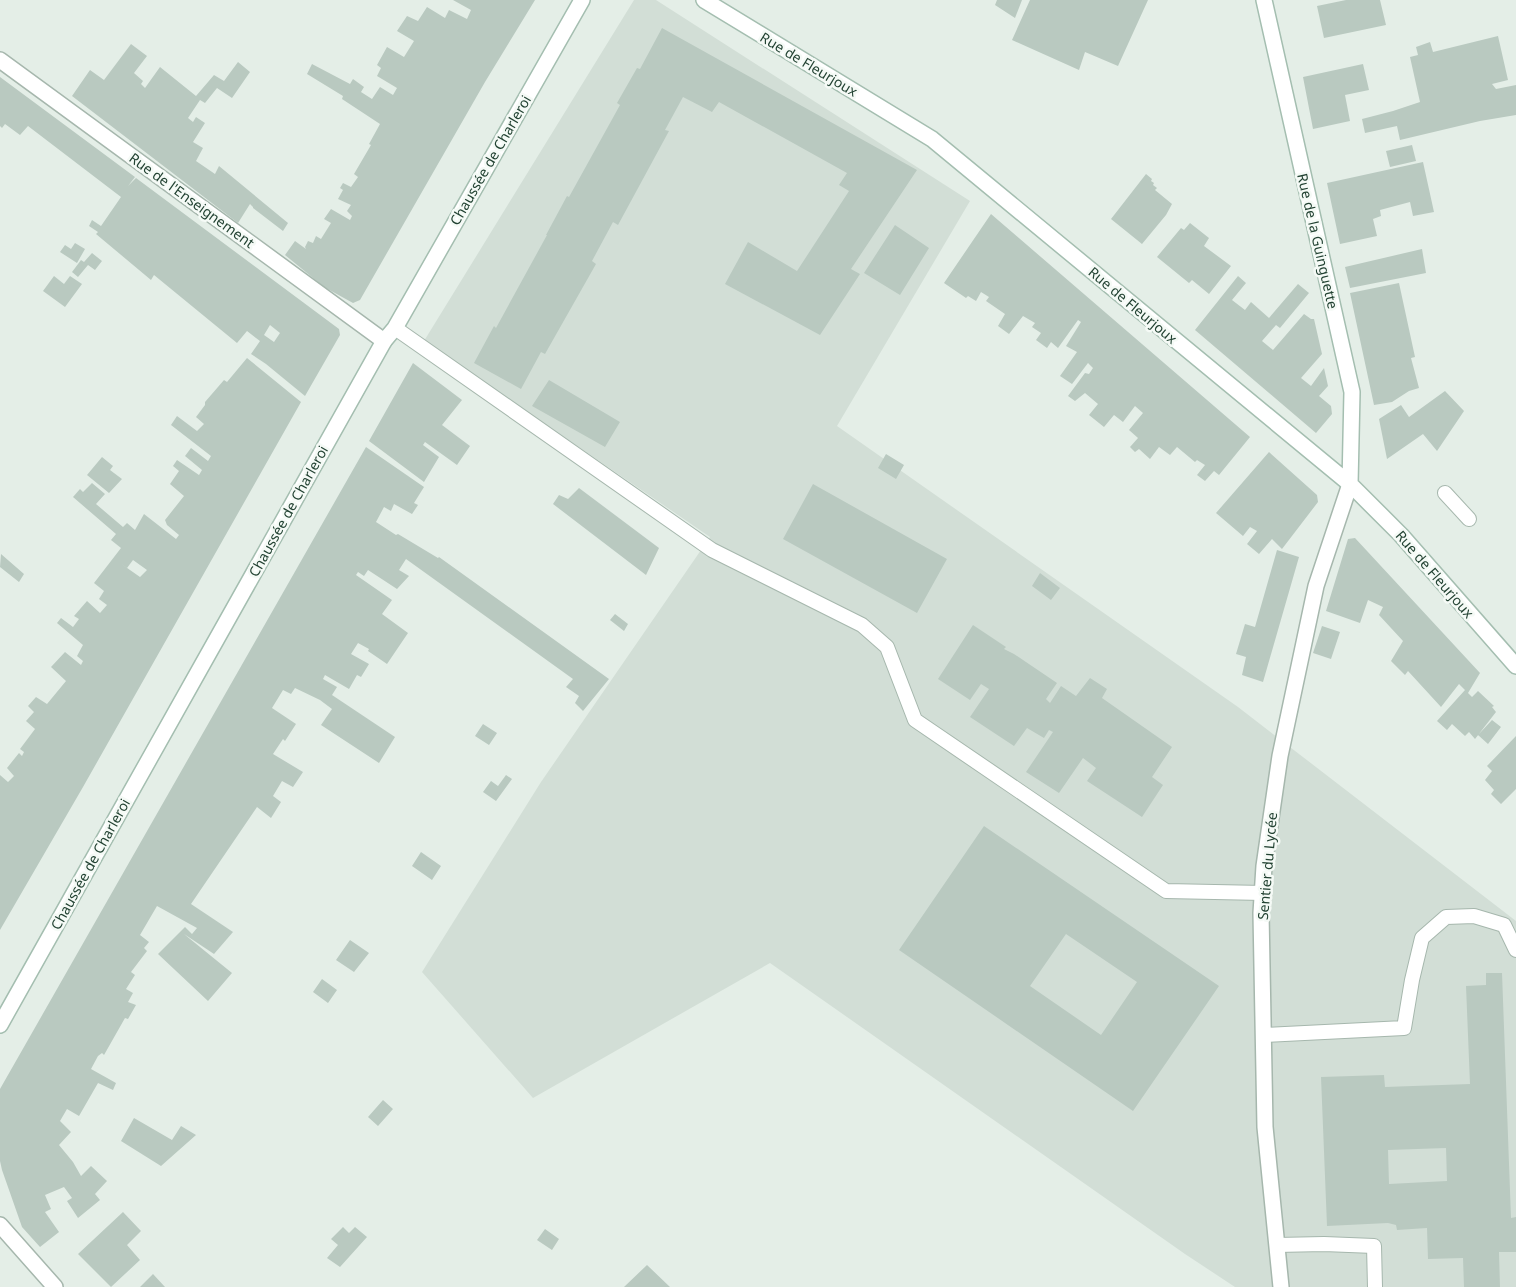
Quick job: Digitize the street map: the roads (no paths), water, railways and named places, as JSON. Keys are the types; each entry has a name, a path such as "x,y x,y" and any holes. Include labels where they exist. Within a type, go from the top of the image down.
{"street":[{"name":"Chaussée de Charleroi","path":"0,1025 384,341 395,328 582,0"},
{"name":"Rue de Fleurjoux","path":"704,0 932,139 1350,484 1401,535 1516,666"},
{"name":"Rue de la Guinguette","path":"1264,0 1352,392 1350,484"},
{"name":"Rue de l'Enseignement","path":"0,60 384,341"},
{"name":"Sentier du Lycée","path":"1281,1287 1265,1127 1260,913 1264,866 1280,756 1316,586 1350,484"},
{"path":"0,1225 54,1287"}],"lane":[{"path":"395,328 712,550 862,625 888,647 915,720 1166,891 1263,893"},
{"path":"1445,494 1469,519"},
{"path":"1263,1035 1404,1028 1412,980 1422,938 1446,917 1474,916 1504,925 1516,950"},
{"path":"1277,1245 1374,1246 1375,1287"}]}
